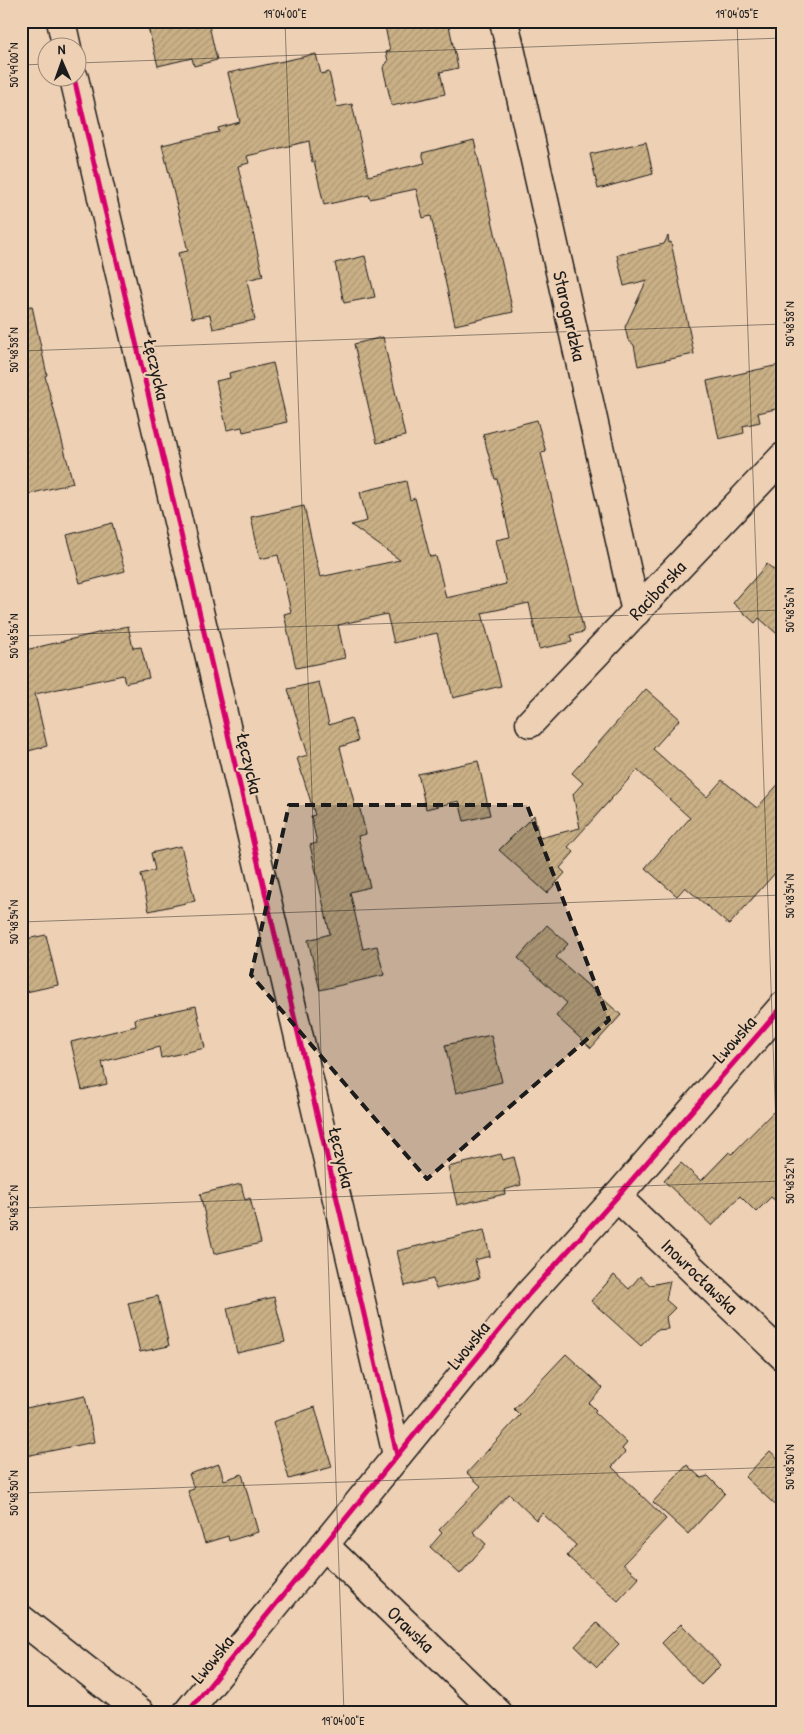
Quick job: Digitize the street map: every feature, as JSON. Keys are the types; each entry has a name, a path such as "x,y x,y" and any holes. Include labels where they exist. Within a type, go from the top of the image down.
{"street":[{"path":"60,21 64,38"},
{"name":"Starogardzka","path":"504,21 636,612"},
{"name":"Łęczycka","path":"76,88 397,1455"},
{"name":"Raciborska","path":"530,723 783,457"},
{"name":"Lwowska","path":"187,1713 529,1294 617,1197 783,1006"},
{"name":"Inowrocławska","path":"617,1197 783,1356"},
{"name":"Orawska","path":"324,1545 498,1713"},
{"path":"21,1619 141,1713"}],"highlighted area":[{"path":"289,805 527,805 609,1020 427,1179 251,975"}],"building":[{"path":"169,21 208,21 217,60 194,66 192,58 158,66 148,27"},
{"path":"384,21 448,21 458,68 440,72 445,94 392,106 383,68 388,61 386,52 390,51"},
{"path":"316,54 321,74 329,72 337,107 352,104 368,176 425,163 422,153 474,140 513,312 455,325 431,216 423,218 416,189 370,199 369,195 324,205 314,161 312,162 309,141 247,156 249,163 238,166 263,276 247,280 255,320 213,329 210,315 192,318 178,253 188,251 162,145 219,132 218,128 240,122 228,73"},
{"path":"646,142 653,174 598,189 590,154"},
{"path":"668,236 669,243 671,242 694,354 638,366 634,345 628,340 625,327 647,280 624,286 617,255 664,244"},
{"path":"365,256 375,297 344,303 335,263"},
{"path":"32,306 47,375 45,376 73,483 21,496 21,307"},
{"path":"383,337 405,436 377,443 354,344"},
{"path":"273,363 287,422 243,432 242,427 227,430 216,381 230,378 229,373"},
{"path":"783,364 783,397 777,398 780,408 758,413 760,422 743,426 744,433 719,439 707,381"},
{"path":"537,420 546,452 541,453 584,632 570,635 572,642 539,649 529,603 482,613 501,686 453,698 437,633 394,643 387,614 338,625 345,658 296,668 284,614 291,612 278,555 260,559 251,517 304,506 320,577 400,560 351,525 367,521 360,492 406,481 410,500 415,498 430,557 436,556 446,598 506,584 496,540 510,537 497,479 495,479 483,434"},
{"path":"112,523 125,571 80,583 67,535"},
{"path":"767,564 783,578 783,639 759,618 755,623 733,603"},
{"path":"128,626 133,648 141,647 149,678 125,683 123,675 35,694 47,746 21,753 21,651"},
{"path":"319,682 329,725 351,718 358,741 340,747 355,806 359,805 366,834 358,836 370,887 350,892 363,949 377,946 384,975 320,990 308,940 330,934 310,845 317,843 311,816 315,815 297,758 308,755 288,689"},
{"path":"646,689 680,719 653,749 707,797 722,780 757,808 783,779 783,864 729,925 685,887 677,896 645,868 690,818 637,770 568,847 574,852 560,868 565,873 547,893 499,850 534,815 539,838 580,828 573,794 583,783 572,773"},
{"path":"478,761 490,815 464,821 459,801 426,809 418,774"},
{"path":"181,846 195,901 149,911 141,874 155,870 151,853"},
{"path":"547,925 568,944 556,957 621,1015 591,1048 556,1016 567,1003 518,958"},
{"path":"46,935 58,985 26,992 21,974 21,940"},
{"path":"196,1006 205,1048 161,1058 159,1047 102,1062 107,1084 82,1090 71,1042 136,1026 135,1019"},
{"path":"491,1035 502,1082 456,1093 445,1045"},
{"path":"783,1102 783,1207 771,1197 756,1212 740,1196 712,1226 664,1181 681,1163 701,1181 729,1152 732,1154"},
{"path":"501,1154 503,1160 514,1157 521,1185 504,1190 505,1194 457,1205 448,1167"},
{"path":"241,1184 245,1200 250,1198 261,1243 214,1254 200,1194"},
{"path":"484,1230 490,1256 475,1260 480,1278 436,1289 433,1279 405,1286 397,1251"},
{"path":"614,1275 629,1289 640,1276 650,1285 670,1281 666,1300 675,1308 666,1317 668,1329 656,1330 641,1346 591,1301"},
{"path":"158,1296 169,1346 140,1352 128,1303"},
{"path":"274,1297 285,1342 237,1353 227,1308"},
{"path":"566,1354 603,1388 589,1403 596,1410 594,1412 627,1443 622,1449 625,1452 612,1467 666,1519 623,1564 639,1578 618,1601 567,1556 576,1545 542,1513 536,1520 509,1494 473,1532 486,1544 460,1574 430,1547 442,1533 439,1530 481,1486 467,1473 520,1415 514,1409"},
{"path":"85,1396 94,1442 21,1457 21,1409"},
{"path":"315,1407 332,1467 289,1479 273,1422"},
{"path":"770,1451 783,1463 783,1512 745,1477"},
{"path":"219,1464 224,1480 242,1474 258,1532 229,1541 228,1536 205,1543 188,1491 194,1489 189,1474"},
{"path":"687,1465 701,1478 708,1476 725,1493 688,1534 653,1502"},
{"path":"597,1623 619,1644 597,1667 575,1646"},
{"path":"681,1624 721,1665 701,1685 662,1643"}],"cycle path":[{"path":"76,88 397,1455"},
{"path":"187,1713 529,1294 617,1197 783,1006"}]}
